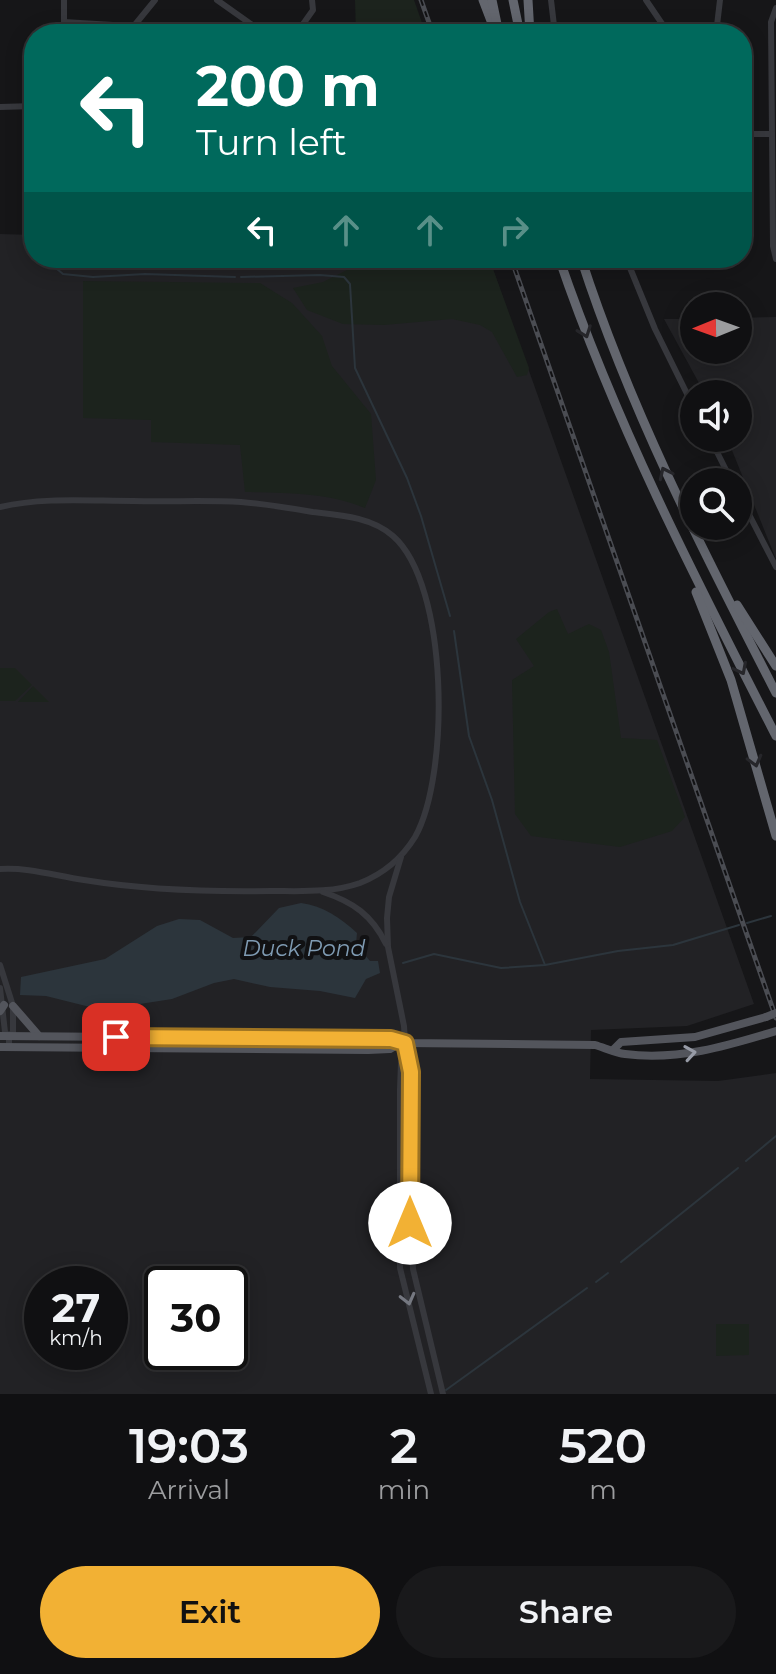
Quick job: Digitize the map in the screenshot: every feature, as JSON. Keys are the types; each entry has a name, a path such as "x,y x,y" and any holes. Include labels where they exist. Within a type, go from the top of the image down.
{"highway":[{"path":"483,0 494,24"},
{"path":"492,0 496,24"},
{"path":"513,0 518,24"},
{"path":"528,0 529,24"},
{"path":"563,268 624,429 683,555 776,736"},
{"path":"584,268 596,307 642,423 776,693"},
{"path":"683,555 735,693 776,836"},
{"path":"716,575 776,666"}],"main road":[{"path":"5,1007 40,1037"},
{"path":"613,1050 621,1042 695,1037 776,1013"},
{"path":"4,1036 391,1039 403,1043 595,1045 623,1054 679,1055 715,1049 773,1032"},
{"path":"4,1047 368,1050 390,1049 403,1043"}],"street":[{"path":"64,0 64,22 97,24"},
{"path":"137,24 155,0"},
{"path":"217,0 251,24"},
{"path":"303,24 313,10 312,0"},
{"path":"551,0 554,24"},
{"path":"646,0 662,24"},
{"path":"717,24 720,0"},
{"path":"776,8 772,18 773,246 776,259"},
{"path":"0,107 24,106"},
{"path":"752,134 772,134"},
{"path":"630,268 680,380"},
{"path":"0,507 46,501 236,502 273,506 347,516 380,526 394,536 407,552 425,596 432,625 438,694 434,772 423,819 403,854 389,897 388,947 403,1043 411,1072 413,1269 443,1394"},
{"path":"752,520 776,567"},
{"path":"0,869 17,868 85,881 140,887 320,891 362,882 388,868 403,854"},
{"path":"320,891 359,908 379,929 388,947"},
{"path":"0,965 5,1007 4,1047"},
{"path":"0,988 5,1007"},
{"path":"406,1056 401,1063 400,1268 431,1394"}],"shaded area":[{"path":"355,0 414,0 422,24 356,24"},
{"path":"0,234 24,235 24,268 492,268 754,1004 687,1026 591,1030 590,1079 718,1081 776,1073 776,1394 0,1394"},
{"path":"493,268 529,368 527,375 517,377 492,332 480,325 452,319 384,325 343,324 307,310 293,288 323,282 349,269"},
{"path":"83,281 260,283 292,303 322,336 332,366 371,414 376,480 365,508 321,496 245,492 240,445 151,442 151,420 83,418"},
{"path":"776,317 776,559 752,500 752,468 739,468 733,452 752,452 752,380 697,380 689,364 752,364 752,318"},
{"path":"664,319 680,319 680,348"},
{"path":"557,609 568,634 589,624 601,630 609,652 621,738 657,740 685,817 672,831 620,847 531,836 515,814 512,680 534,666 516,639"},
{"path":"0,668 15,668 32,685 15,701 0,701"},
{"path":"33,686 49,702 18,702"},
{"path":"716,1324 749,1324 749,1355 716,1356"}],"water":[{"name":"Duck Pond","path":"301,903 324,910 345,922 357,933 356,944 370,961 378,961 380,973 366,979 355,998 234,979 172,999 114,1008 94,1008 46,996 20,995 21,977 105,959 157,926 179,919 200,920 233,938 251,937 279,908"}],"waterway":[{"path":"56,268 63,274 93,277 145,274 235,277"},
{"path":"241,277 320,275 344,277 350,284 355,368 407,478 450,616"},
{"path":"454,631 469,736 492,800 520,902 545,965"},
{"path":"747,923 771,916"},
{"path":"403,963 434,954 501,968 545,965 618,951 673,945 739,925"},
{"path":"746,1161 776,1136"},
{"path":"621,1262 738,1168"},
{"path":"596,1282 608,1273"},
{"path":"446,1390 587,1288"}],"railway":[{"path":"421,0 429,24"},
{"path":"514,268 776,1018"}],"route":[{"path":"116,1037 391,1039 405,1043 411,1072 410,1223"}]}
